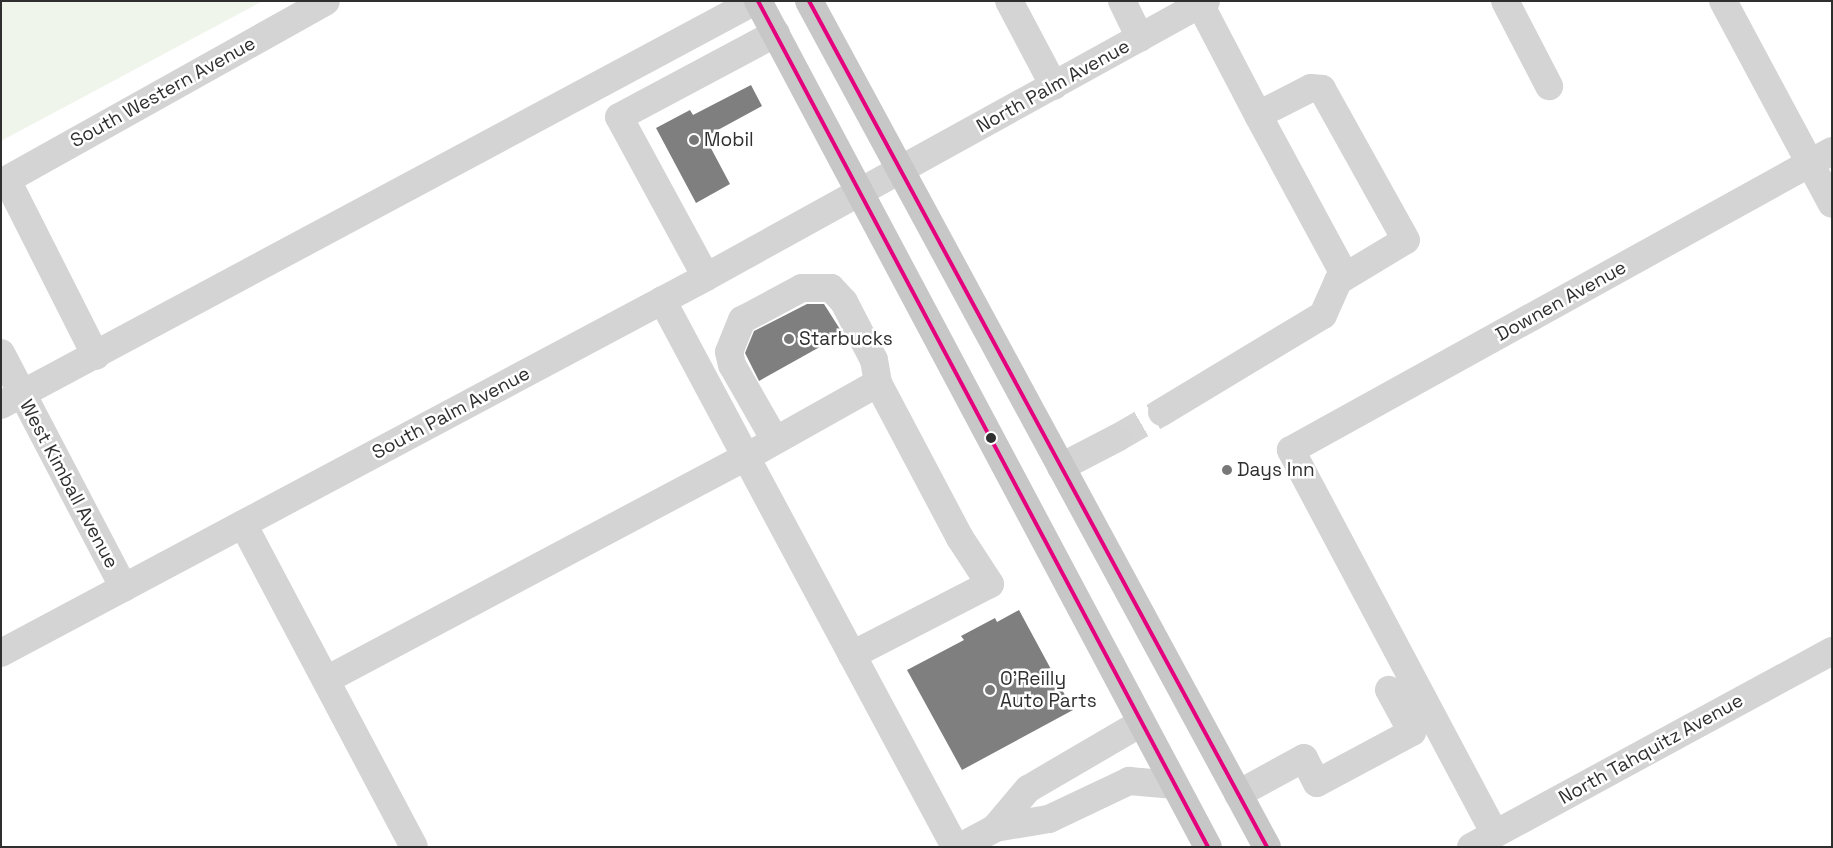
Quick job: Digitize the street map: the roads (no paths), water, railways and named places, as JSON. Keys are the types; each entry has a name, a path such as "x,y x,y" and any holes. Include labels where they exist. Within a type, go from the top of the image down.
{"main road":[{"path":"756,1 776,33 858,193 1208,847"},
{"path":"809,1 1267,847"}],"street":[{"name":"South Western Avenue","path":"4,182 326,1"},
{"path":"12,400 756,1"},
{"path":"1009,1 1054,86"},
{"path":"1122,1 1140,38"},
{"path":"1505,1 1549,86"},
{"path":"1723,1 1821,157 1832,204"},
{"path":"1203,3 1258,115 1344,276"},
{"name":"North Palm Avenue","path":"899,170 1203,3"},
{"path":"706,277 619,117 776,33"},
{"path":"1162,412 1323,315 1338,280 1406,240 1322,89 1311,88 1258,115"},
{"name":"Downen Avenue","path":"1495,834 1291,450 1821,157"},
{"name":"South Palm Avenue","path":"1,653 706,277 899,170"},
{"path":"4,182 96,356"},
{"path":"775,440 732,365 729,352 742,320 802,288 831,288 844,302 874,360 878,384 960,538 990,584 852,655"},
{"path":"662,300 955,847"},
{"name":"West Kimball Avenue","path":"1,353 12,400 124,588"},
{"path":"326,680 746,457 878,384"},
{"path":"1061,467 1118,438"},
{"path":"243,524 414,847"},
{"name":"North Tahquitz Avenue","path":"1471,847 1832,651"},
{"path":"1238,794 1304,758 1317,783 1412,732 1390,690"},
{"path":"995,828 1028,789 1141,723"},
{"path":"960,847 995,828 1049,819 1129,781 1175,785"}],"tunnel":[{"path":"1117,438 1162,412"}],"place":[{"name":"Mobil","path":"694,140"},
{"name":"Starbucks","path":"789,339"},
{"name":"Days Inn","path":"1227,470"},
{"name":"O'Reilly Auto Parts","path":"990,690"}]}
